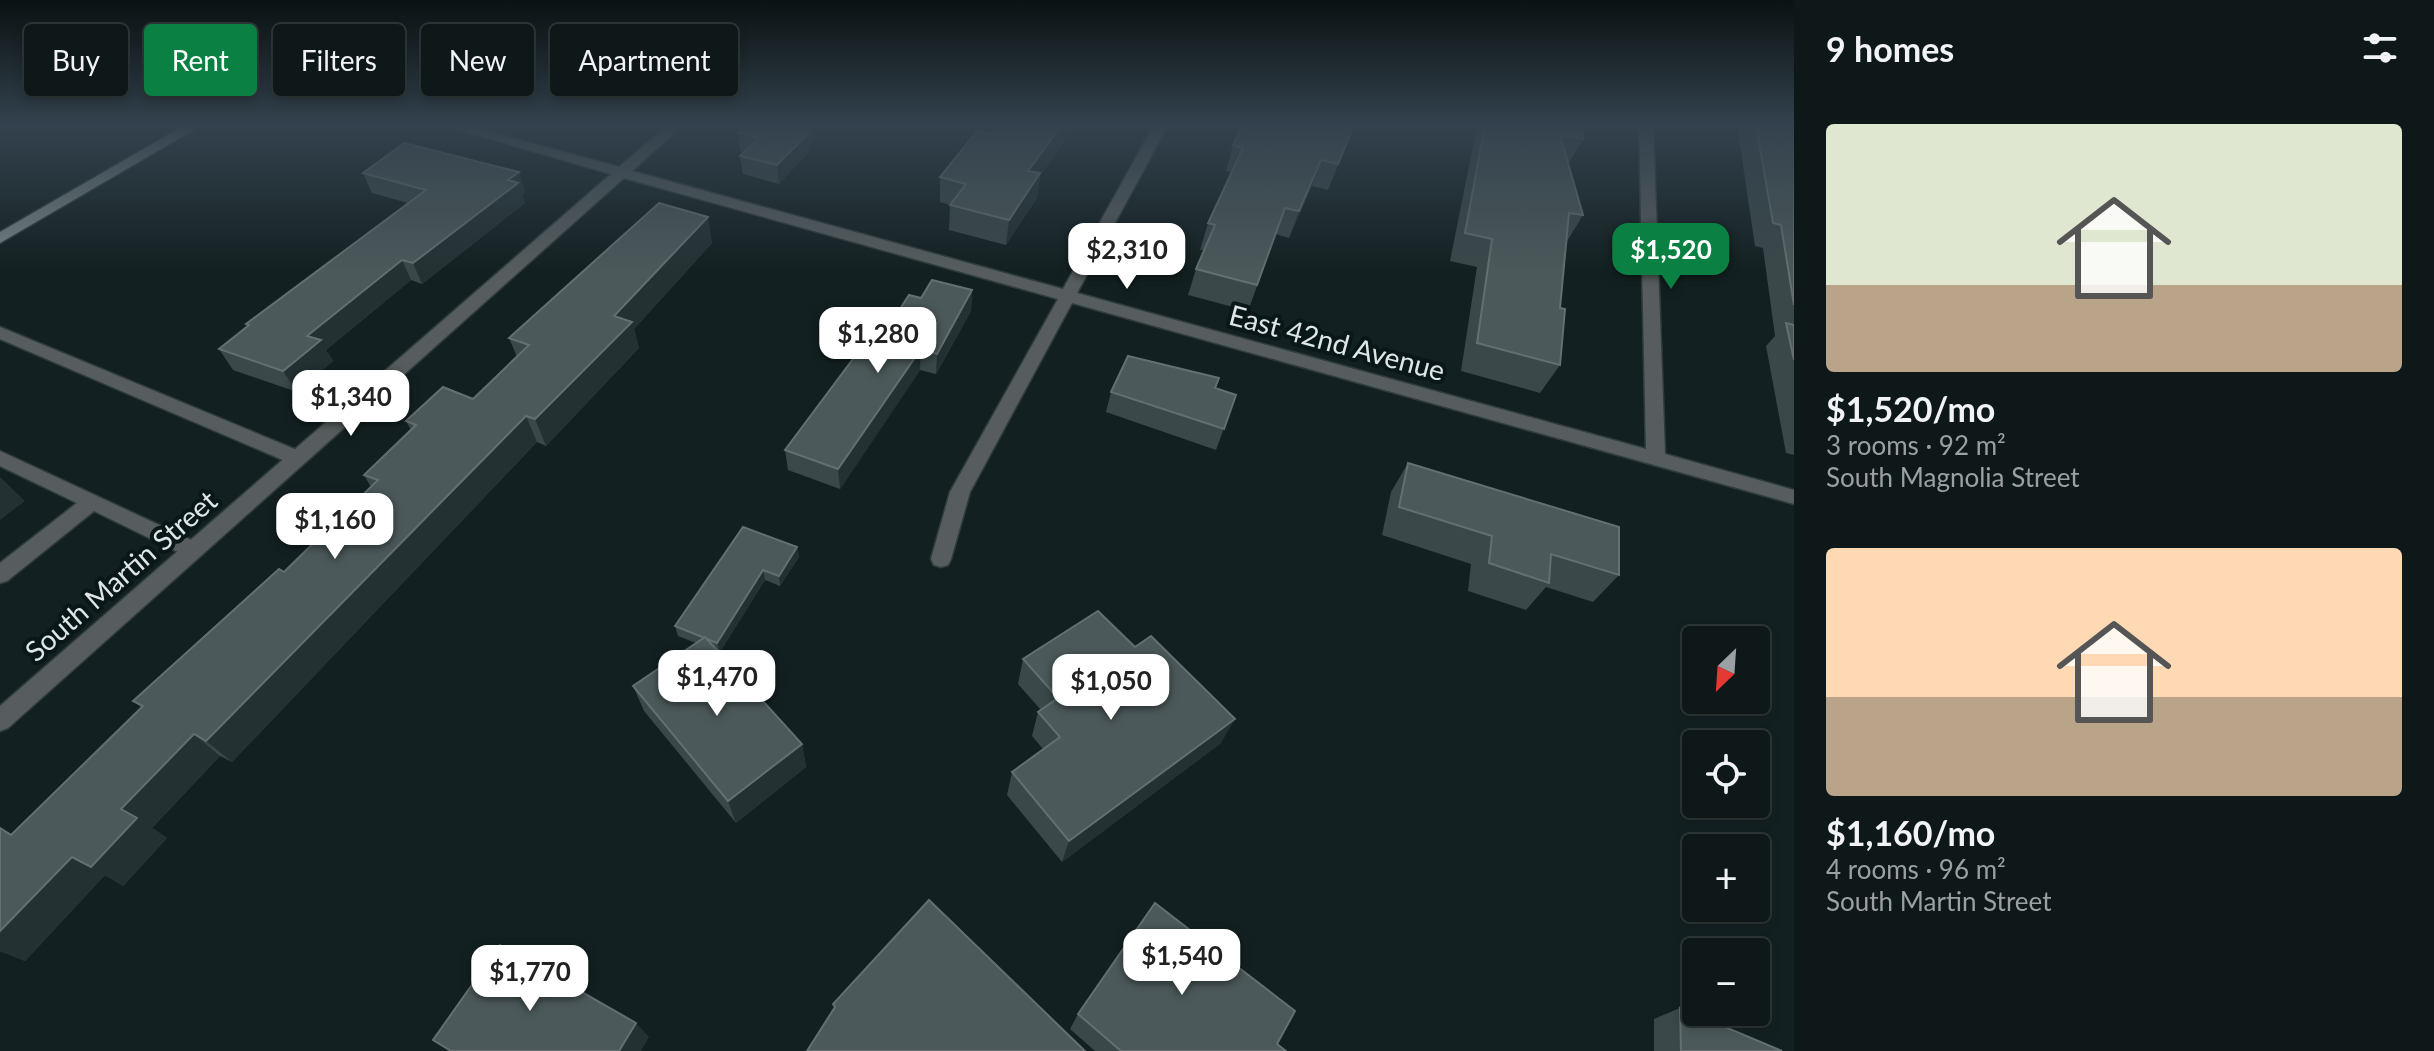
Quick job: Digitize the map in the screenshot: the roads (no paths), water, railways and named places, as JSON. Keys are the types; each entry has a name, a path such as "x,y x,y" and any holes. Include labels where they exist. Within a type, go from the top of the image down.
{"street":[{"path":"0,238 110,174"},
{"name":"South Martin Street","path":"0,721 618,174"},
{"name":"East 42nd Avenue","path":"623,174 1794,497"},
{"path":"941,559 960,492 1134,174"},
{"path":"1647,174 1656,458"},
{"path":"0,333 297,458"},
{"path":"0,458 193,550"},
{"path":"0,575 92,502"}]}
